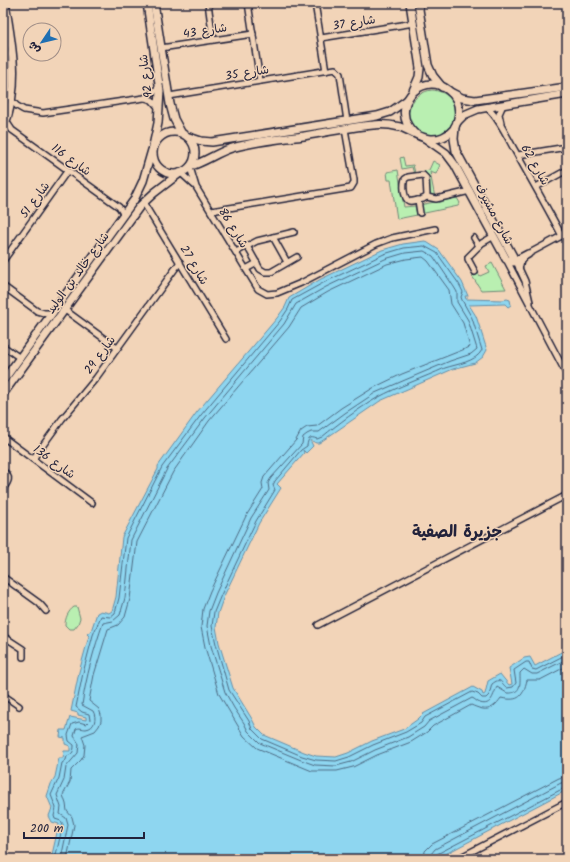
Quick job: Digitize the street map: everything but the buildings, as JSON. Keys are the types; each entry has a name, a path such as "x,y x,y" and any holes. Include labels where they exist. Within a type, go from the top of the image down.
{"main road":[{"path":"3,130 6,121 7,74 5,3"},
{"name":"شارع 92","path":"146,3 159,85 160,109 153,148"},
{"name":"شارع 92","path":"154,3 169,96 174,119 181,132"},
{"path":"410,3 420,68 419,77 404,108 404,116 407,124 414,133"},
{"path":"418,3 428,65 433,76 442,87"},
{"path":"5,30 15,71 12,101 6,107"},
{"path":"411,93 423,86 433,84 442,87 462,98 475,100 567,87"},
{"path":"451,92 459,108 456,124"},
{"path":"190,166 195,154 193,142 189,138 181,132 170,131 159,136 153,148 155,164 166,173 173,174 181,173 190,166 197,164 216,153 239,146 371,125 386,125 400,128 424,138 434,139 444,136 468,112 567,94"},
{"path":"189,138 212,142 384,115 396,109 407,100"},
{"name":"شارع مشيرف","path":"456,124 454,138 456,150 516,262"},
{"name":"شارع مشيرف","path":"424,138 451,159 470,191 506,259"},
{"name":"شارع خالد بن الوليد","path":"3,381 129,208 141,188 153,148"},
{"name":"شارع خالد بن الوليد","path":"3,394 144,202 181,173"},
{"path":"506,259 510,262 516,262 528,254"}],"street":[{"path":"208,3 213,40"},
{"path":"248,3 260,81"},
{"path":"315,3 327,70 337,70 340,74 347,121"},
{"name":"شارع 37","path":"321,38 414,23"},
{"name":"شارع 43","path":"161,48 253,34"},
{"name":"شارع 35","path":"169,96 327,70"},
{"path":"6,107 20,108 33,112 49,112 144,98 155,92 159,85"},
{"path":"144,98 152,100 160,109"},
{"path":"12,101 20,108"},
{"path":"501,126 499,114 504,105"},
{"name":"شارع 62","path":"487,108 492,112 501,126 565,235"},
{"name":"شارع 116","path":"6,121 12,130 119,207 124,215"},
{"path":"211,211 351,188 354,183 345,129"},
{"path":"3,130 12,130"},
{"path":"518,155 567,147"},
{"name":"شارع 86","path":"190,166 196,187"},
{"name":"شارع 51","path":"3,261 68,170"},
{"path":"536,187 567,170"},
{"name":"شارع 86","path":"181,173 196,187 258,289 267,294 277,293 301,283 376,244 392,238 434,229"},
{"path":"427,197 428,194 424,176 421,174 406,177 404,183 406,197 409,201 427,197 436,199 470,191"},
{"path":"418,200 420,213"},
{"name":"شارع 27","path":"144,202 226,339"},
{"path":"119,207 129,208"},
{"path":"236,252 257,241 294,232"},
{"path":"511,253 519,256 528,254 565,235"},
{"path":"475,272 468,258 479,246 494,236"},
{"path":"273,237 287,262"},
{"path":"474,238 479,246"},
{"path":"247,246 262,270 268,272 297,257"},
{"path":"519,269 521,261 528,254"},
{"name":"شارع مشيرف","path":"506,259 567,375"},
{"name":"شارع 29","path":"34,459 180,262"},
{"name":"شارع مشيرف","path":"516,262 525,281 533,311"},
{"path":"246,269 257,263"},
{"path":"3,286 37,311 42,318 43,326"},
{"path":"65,310 117,348"},
{"path":"37,311 53,313"},
{"path":"3,346 20,358"},
{"name":"شارع 136","path":"3,437 92,503"},
{"path":"3,471 9,478 3,489"},
{"path":"318,625 567,495"},
{"path":"3,577 46,608"},
{"path":"3,636 21,647 24,652 23,658"},
{"path":"3,695 19,706"},
{"path":"457,859 567,802"}],"green space":[{"path":"432,90 446,94 449,97 454,104 456,114 451,129 432,138 416,131 411,124 409,111 414,100 419,95"},
{"path":"403,157 405,166 413,165 415,173 429,170 433,161 440,165 436,174 430,172 435,198 430,198 425,172 414,174 412,167 402,169 400,158"},
{"path":"398,170 404,207 415,206 417,215 397,219 391,180 388,180 387,172"},
{"path":"457,198 460,203 458,206 420,214 419,205"},
{"path":"492,263 506,289 481,290 472,276 478,273 480,276 489,272 486,266"},
{"path":"74,607 77,607 80,618 74,629 69,629 65,625 66,620"}],"water":[{"path":"425,241 439,250 462,282 468,296 465,296 466,299 507,299 510,300 511,305 508,307 505,304 469,305 476,316 487,350 483,357 475,363 453,369 380,401 319,443 310,440 313,446 306,453 303,450 304,453 277,484 281,488 259,523 224,596 218,613 216,627 219,643 233,688 256,727 264,735 316,756 336,757 404,729 423,714 473,687 482,692 483,695 485,694 488,681 500,674 509,685 512,684 509,668 524,658 530,657 535,666 567,649 567,790 436,859 51,859 59,824 52,822 49,816 52,808 47,796 55,777 59,758 63,758 64,751 70,751 70,746 65,744 65,738 60,737 61,730 66,730 70,717 86,720 86,717 71,711 79,672 89,636 87,634 91,631 97,613 101,611 109,613 112,611 116,597 122,537 158,469 158,466 197,412 277,318 285,307 289,298 321,279 382,250 403,244"}],"district":[{"name":"جزيرة الصفية","path":"457,532"}]}
